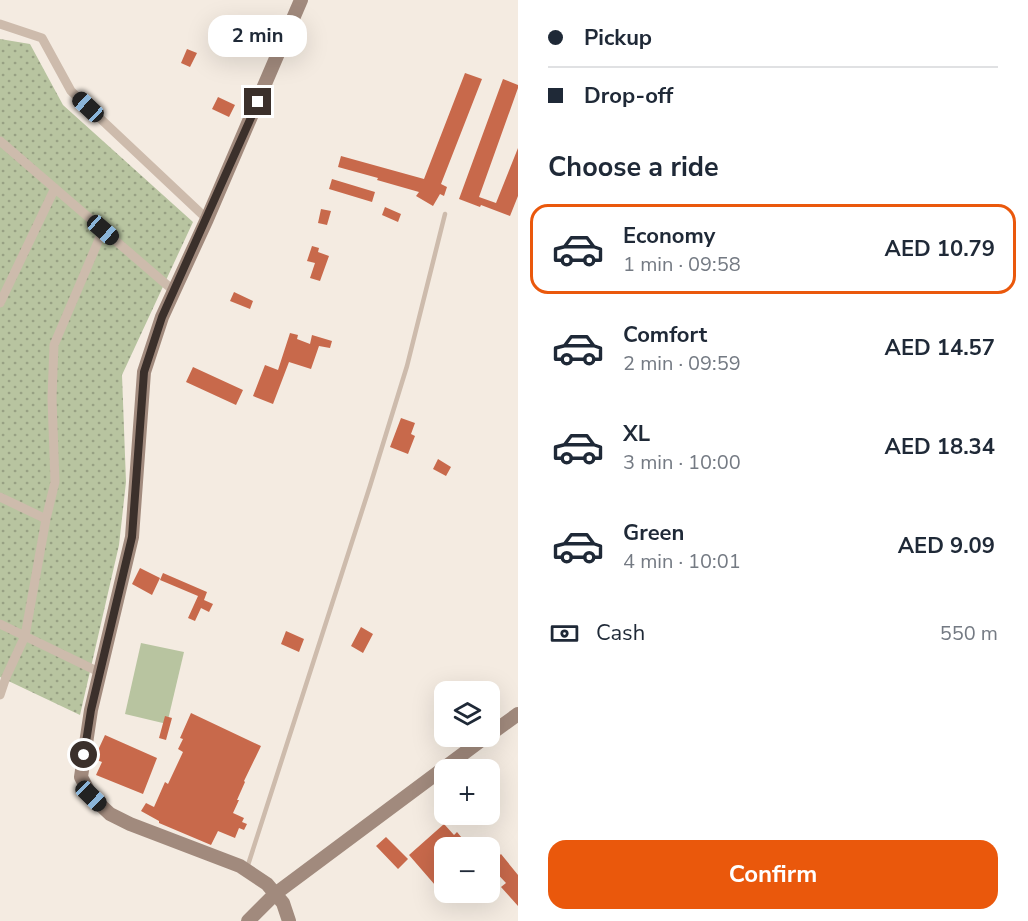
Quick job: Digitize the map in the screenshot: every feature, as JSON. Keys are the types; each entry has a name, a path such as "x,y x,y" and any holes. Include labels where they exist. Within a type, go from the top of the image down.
{"street":[{"path":"289,921 283,903 267,884 240,866 130,824 110,814 91,796 81,777 99,672 132,537 144,372 162,317 207,219 301,0"},
{"path":"1,27 42,38 71,92 207,219"},
{"path":"0,141 174,291"},
{"path":"0,303 55,188"},
{"path":"0,695 25,636 55,482 52,398 54,345 103,230"},
{"path":"0,497 46,519"},
{"path":"0,624 99,672"},
{"path":"500,727 518,714"},
{"path":"248,921 275,894 473,747"}],"lane":[{"path":"246,870 407,366 445,214"}],"green space":[{"path":"0,39 30,44 63,105 193,222 122,375 126,482 119,545 80,715 0,677"},
{"path":"141,643 184,652 167,724 125,714"}],"building":[{"path":"218,19 227,26 221,36 211,30"},
{"path":"187,49 197,53 190,67 181,63"},
{"path":"465,73 482,79 441,184 447,187 444,196 440,194 433,206 416,196 419,192 338,167 341,156 424,179"},
{"path":"503,79 518,85 518,88 479,197 496,203 518,148 518,196 510,216 459,199"},
{"path":"218,97 235,105 229,117 212,109"},
{"path":"332,179 375,192 372,202 329,189"},
{"path":"385,207 401,214 398,222 382,215"},
{"path":"321,209 331,211 327,225 318,223"},
{"path":"312,246 319,248 318,252 329,256 320,281 310,278 315,263 307,261"},
{"path":"234,292 253,301 250,309 230,301"},
{"path":"290,333 298,335 297,339 310,344 312,335 332,341 330,348 319,346 311,369 289,362 273,404 253,396 265,365 278,370"},
{"path":"193,367 243,390 236,405 186,382"},
{"path":"401,418 415,423 411,434 415,436 408,454 390,447"},
{"path":"438,459 451,467 446,476 433,469"},
{"path":"140,568 160,578 152,595 132,584"},
{"path":"163,573 207,592 204,600 213,604 209,612 201,608 195,621 188,618 198,596 160,580"},
{"path":"361,627 373,634 363,653 351,646"},
{"path":"286,631 304,639 299,652 281,644"},
{"path":"191,713 261,746 244,781 233,813 244,818 242,822 247,824 244,830 239,828 235,838 218,831 211,845 159,823 141,811 146,803 154,807 165,782 168,784 183,752 178,749 183,739 180,738"},
{"path":"165,716 172,718 166,740 159,738"},
{"path":"105,735 157,758 143,794 96,775 102,762 94,759"},
{"path":"443,825 454,835 457,832 461,837 434,837 434,884 409,855"},
{"path":"386,837 408,859 398,869 376,846"},
{"path":"500,855 518,875 518,906 501,887 506,883 500,877"}],"route":[{"path":"84,755 99,672 132,537 144,372 162,317 258,102"}]}
